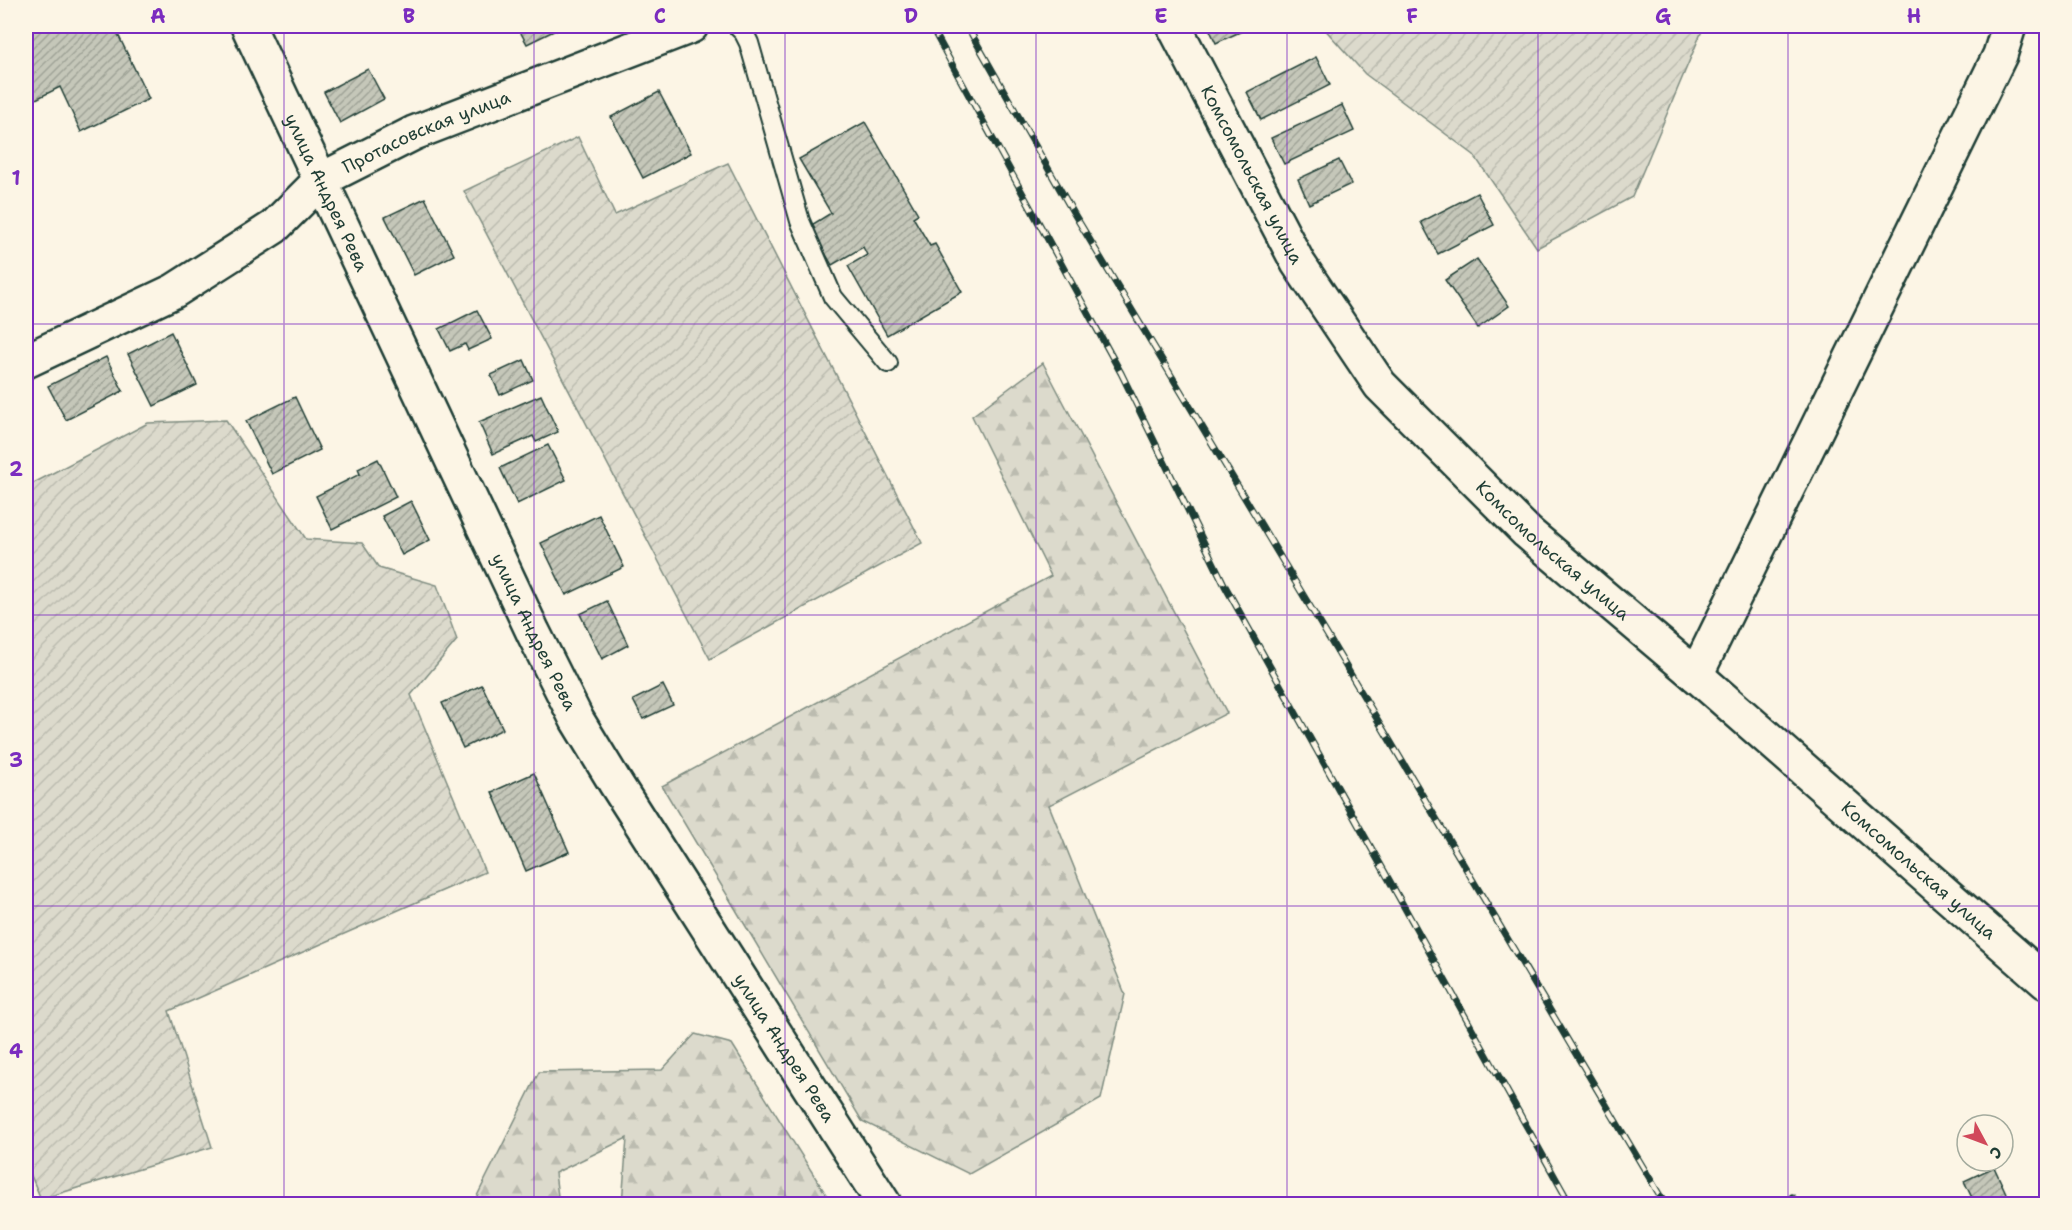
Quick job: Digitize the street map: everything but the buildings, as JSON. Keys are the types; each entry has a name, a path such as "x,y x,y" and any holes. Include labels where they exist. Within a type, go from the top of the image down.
{"street":[{"name":"улица Андрея Рева","path":"248,26 533,632 577,720 884,1204"},
{"name":"Протасовская улица","path":"26,361 174,291 274,227 321,180 414,133 691,26"},
{"name":"Комсомольская улица","path":"1174,26 1298,262 1380,385 1527,532 1696,675 2046,982"},
{"path":"1696,675 2000,55 2009,26"}],"lane":[{"path":"737,26 749,43 800,221 833,297 888,363"}],"green space":[{"path":"1322,26 1704,26 1632,197 1537,248 1474,155 1365,74"},
{"path":"578,137 615,215 728,163 922,543 710,659 464,191"},
{"path":"1043,363 1227,713 1049,805 1125,994 1101,1099 969,1174 862,1121 662,786 1051,576 972,416"},
{"path":"226,420 306,539 362,543 379,568 437,585 457,640 411,695 485,872 169,1011 212,1147 41,1199 26,1164 26,487 148,423"},
{"path":"695,1034 732,1044 832,1204 622,1204 627,1138 555,1173 559,1204 473,1204 539,1072 662,1070"}],"railway":[{"path":"931,26 1121,373 1225,586 1570,1204"},
{"path":"967,26 1073,212 1665,1204"},
{"path":"1792,1197 1798,1204"}]}
